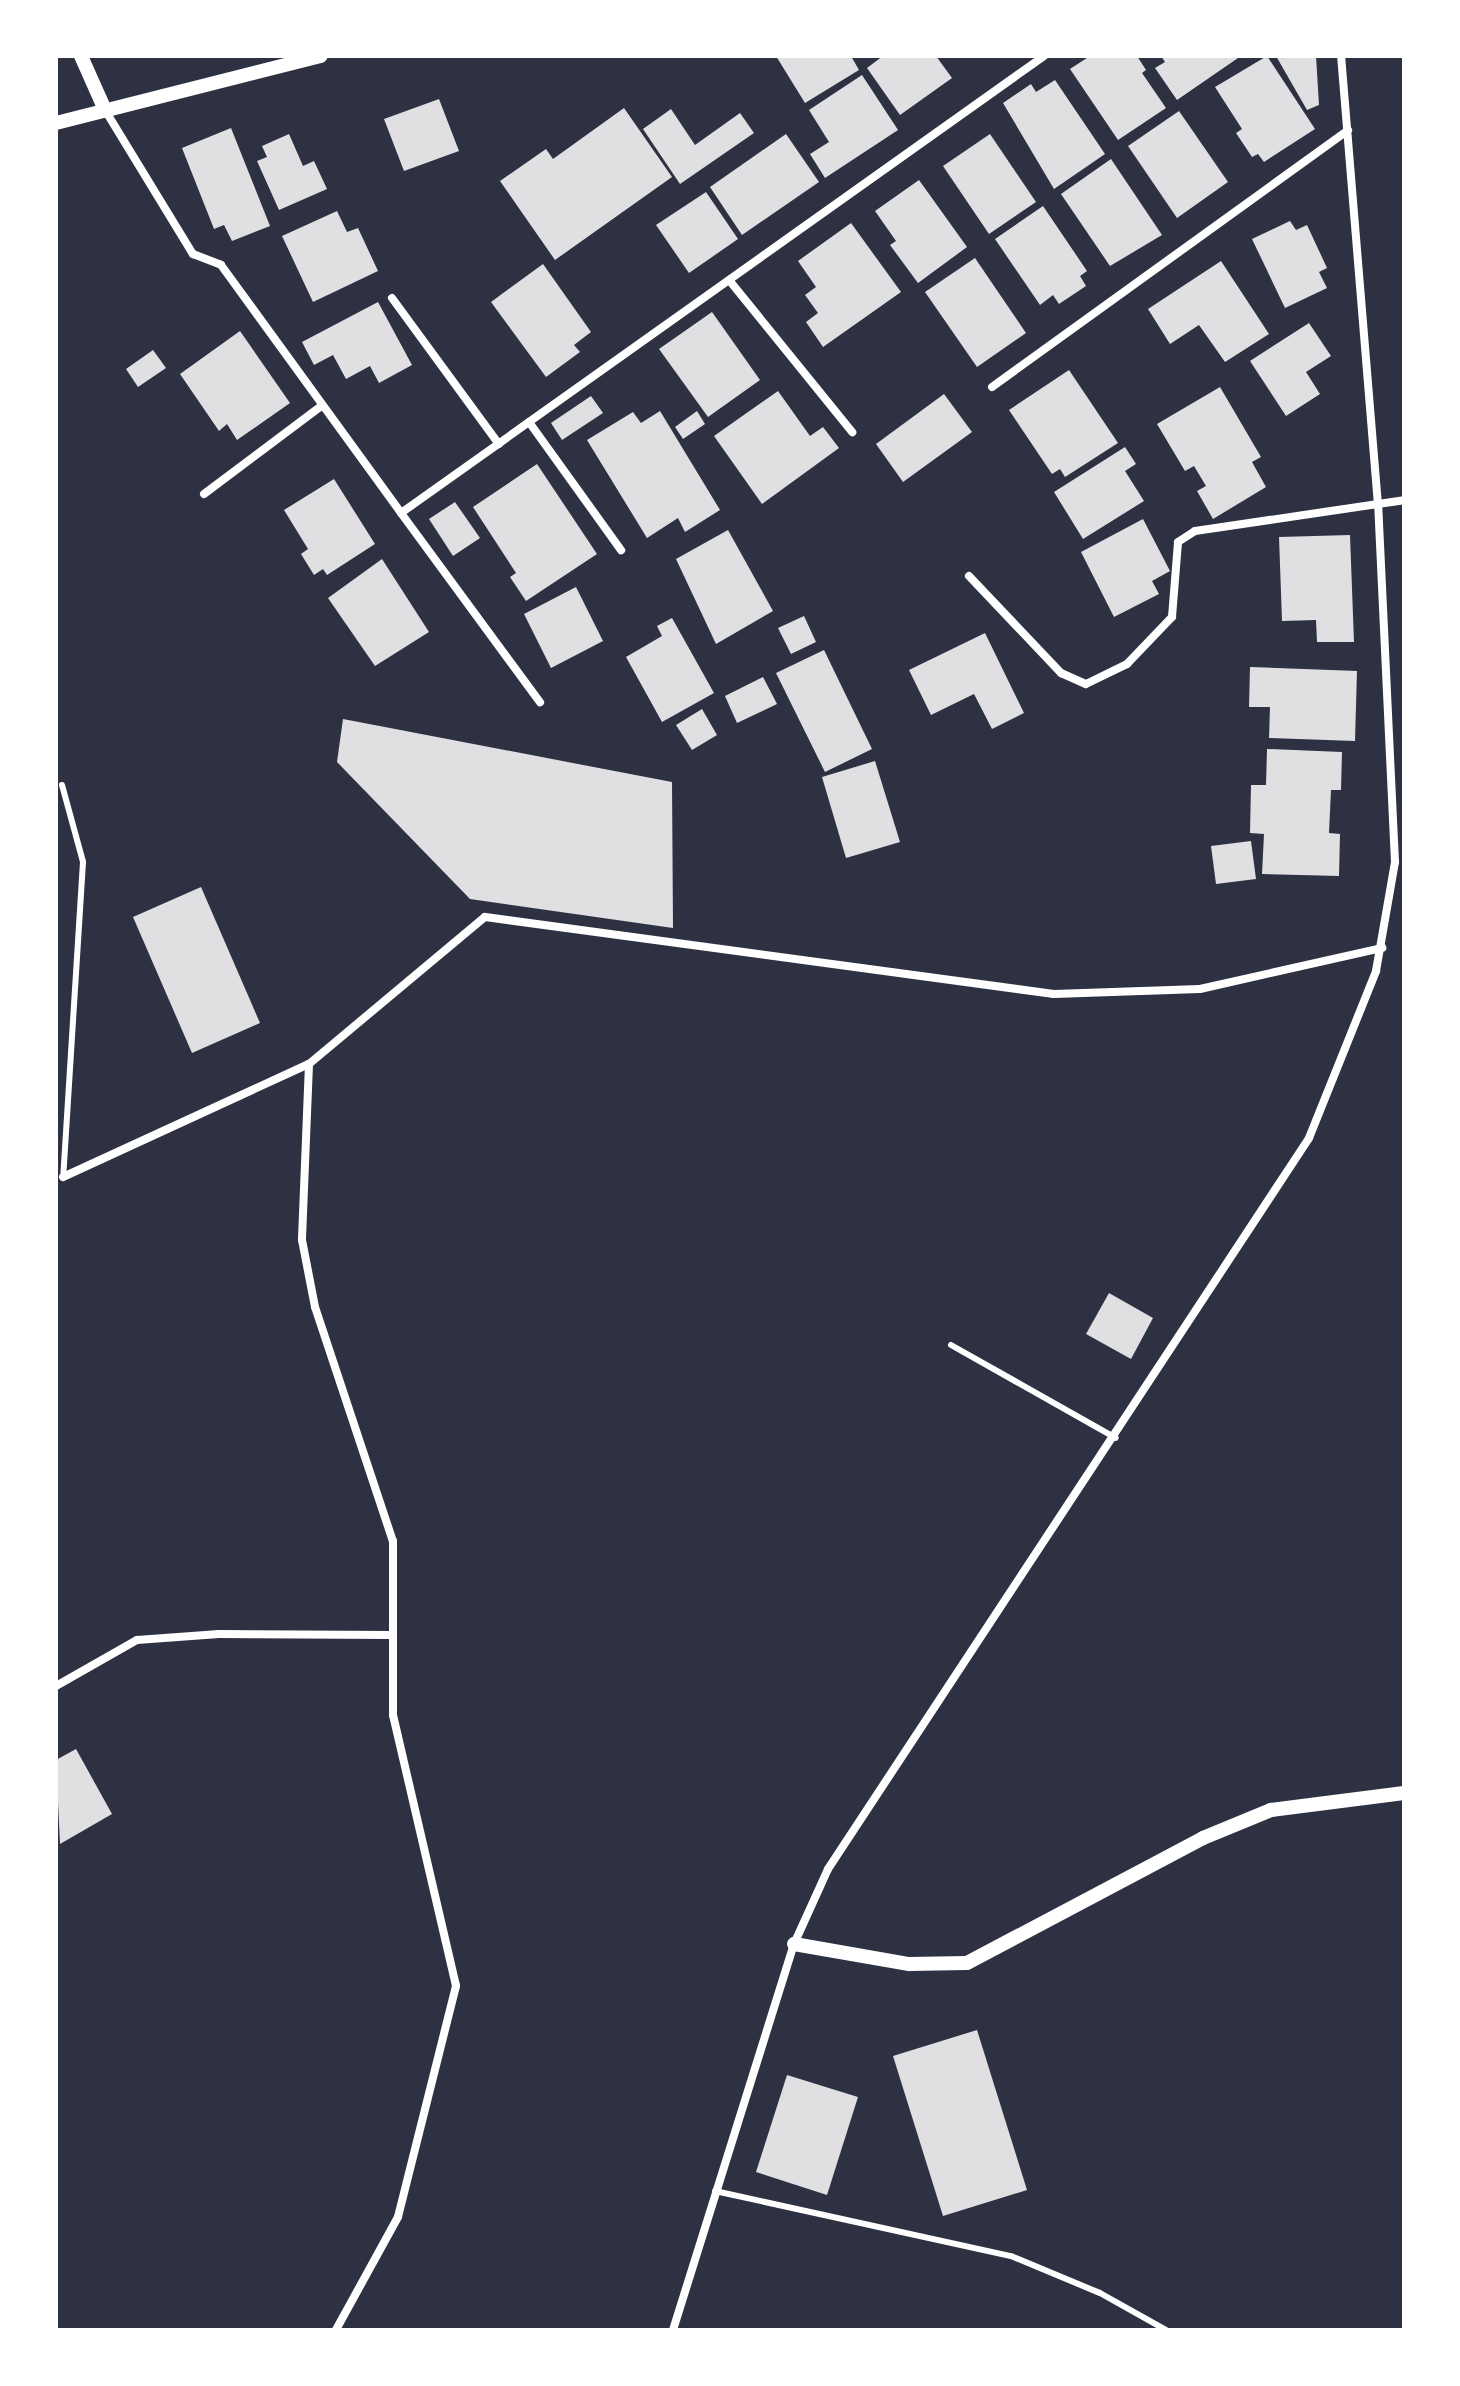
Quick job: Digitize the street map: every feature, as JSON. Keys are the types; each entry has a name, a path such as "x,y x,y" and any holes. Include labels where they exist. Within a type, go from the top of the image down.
{"street":[{"path":"81,56 105,110 193,254 221,265 320,407 540,702"},
{"path":"56,123 321,56"},
{"path":"401,513 1044,56"},
{"path":"673,2330 794,1944 828,1869 1116,1438 1309,1138 1382,948 1395,862 1378,505 1341,56"},
{"path":"992,387 1348,130"},
{"path":"729,280 852,432"},
{"path":"392,298 499,444"},
{"path":"204,494 320,407"},
{"path":"529,422 621,550"},
{"path":"969,576 1061,673 1086,684 1127,664 1172,617 1178,542 1195,531 1404,500"},
{"path":"63,1177 309,1064 485,917 1054,994 1200,989 1382,948"},
{"path":"309,1064 302,1240 315,1307 393,1541 393,1715 456,1986 398,2217 336,2330"},
{"path":"56,1686 87,1664 137,1640 219,1634 391,1635"},
{"path":"794,1944 909,1964 967,1963 1203,1838 1271,1810 1404,1793"}],"lane":[{"path":"62,785 83,862 63,1177"},
{"path":"951,1345 1116,1438"},
{"path":"715,2191 1011,2256 1100,2293 1166,2330"}],"building":[{"path":"776,56 851,56 859,70 805,103"},
{"path":"883,56 936,56 952,78 900,115 867,68"},
{"path":"1090,56 1137,56 1146,70 1142,73 1166,108 1118,140 1070,69"},
{"path":"1161,56 1238,58 1177,100 1155,68 1165,62"},
{"path":"1267,56 1315,129 1264,162 1258,154 1252,157 1236,133 1242,129 1215,87"},
{"path":"1276,56 1316,56 1319,105 1307,110"},
{"path":"862,75 898,130 825,178 810,154 829,142 809,110"},
{"path":"1055,80 1105,154 1054,189 1003,103 1031,84 1036,92"},
{"path":"439,99 459,151 404,171 384,119"},
{"path":"624,108 672,177 555,260 500,181 546,149 553,159"},
{"path":"671,109 695,145 740,113 754,133 680,184 643,129"},
{"path":"1179,111 1228,182 1177,218 1128,146"},
{"path":"231,128 270,226 232,241 224,225 214,229 182,148"},
{"path":"289,134 303,166 314,161 327,189 279,210 257,161 267,157 262,146"},
{"path":"786,134 819,182 742,235 710,187"},
{"path":"990,134 1036,202 989,234 943,166"},
{"path":"1111,159 1162,235 1110,266 1061,194"},
{"path":"919,180 967,247 918,283 890,245 896,241 875,211"},
{"path":"706,192 738,239 689,273 656,225"},
{"path":"1043,206 1087,271 1080,276 1086,286 1059,304 1053,295 1040,305 995,239"},
{"path":"337,211 347,232 358,228 378,271 313,302 282,236"},
{"path":"1290,221 1296,230 1307,225 1327,268 1319,272 1327,288 1285,308 1252,239"},
{"path":"851,223 901,292 823,347 806,322 818,313 805,295 816,287 798,261"},
{"path":"975,258 1026,333 977,367 925,292"},
{"path":"1221,261 1269,334 1225,362 1199,325 1170,344 1148,309"},
{"path":"543,264 591,332 574,345 580,352 546,377 491,302"},
{"path":"378,302 412,365 379,383 370,366 346,379 333,355 314,365 302,342"},
{"path":"712,312 760,380 708,417 659,349"},
{"path":"1309,323 1331,356 1306,372 1320,394 1286,416 1250,361"},
{"path":"240,331 290,403 237,440 227,424 219,431 180,374"},
{"path":"153,350 166,368 138,387 126,369"},
{"path":"1069,370 1118,443 1065,477 1060,469 1052,474 1009,410"},
{"path":"1220,387 1261,457 1252,462 1266,487 1213,519 1197,491 1206,486 1194,466 1185,471 1157,424"},
{"path":"778,391 810,436 823,427 839,448 762,504 714,436"},
{"path":"944,394 972,432 903,482 876,444"},
{"path":"591,396 603,413 562,440 551,423"},
{"path":"660,411 720,510 685,532 678,518 647,538 587,440 633,412 641,423"},
{"path":"697,411 705,424 683,439 675,427"},
{"path":"1125,447 1136,464 1125,471 1144,501 1083,539 1054,492"},
{"path":"537,464 597,554 526,601 510,577 516,573 473,507"},
{"path":"334,479 375,544 327,575 323,569 314,575 301,554 308,549 284,510"},
{"path":"455,502 480,538 453,556 429,519"},
{"path":"1143,519 1170,571 1152,581 1159,594 1114,617 1081,552"},
{"path":"728,530 773,611 716,644 676,559"},
{"path":"1350,535 1354,642 1317,642 1316,620 1282,621 1279,537"},
{"path":"382,559 429,632 375,666 328,598"},
{"path":"576,587 603,641 551,668 524,614"},
{"path":"804,616 816,642 791,654 778,628"},
{"path":"672,618 714,693 662,722 626,657 662,636 657,626"},
{"path":"985,633 1024,713 992,729 974,694 931,715 909,670"},
{"path":"824,650 872,749 825,772 776,673"},
{"path":"1250,667 1357,671 1355,741 1269,738 1270,707 1249,707"},
{"path":"763,677 777,704 737,723 725,696"},
{"path":"702,709 717,735 692,750 676,725"},
{"path":"343,719 672,782 673,928 470,899 337,762"},
{"path":"1267,749 1342,752 1341,790 1331,790 1329,833 1340,834 1339,876 1262,874 1264,834 1250,833 1251,785 1266,785"},
{"path":"875,761 900,842 846,858 822,777"},
{"path":"1251,841 1256,879 1216,884 1211,846"},
{"path":"201,887 260,1023 192,1053 133,917"},
{"path":"1109,1293 1153,1318 1131,1359 1086,1334"},
{"path":"76,1749 112,1814 60,1844 56,1760"},
{"path":"977,2030 1027,2190 943,2216 893,2056"},
{"path":"787,2075 858,2097 827,2195 756,2172"}]}
